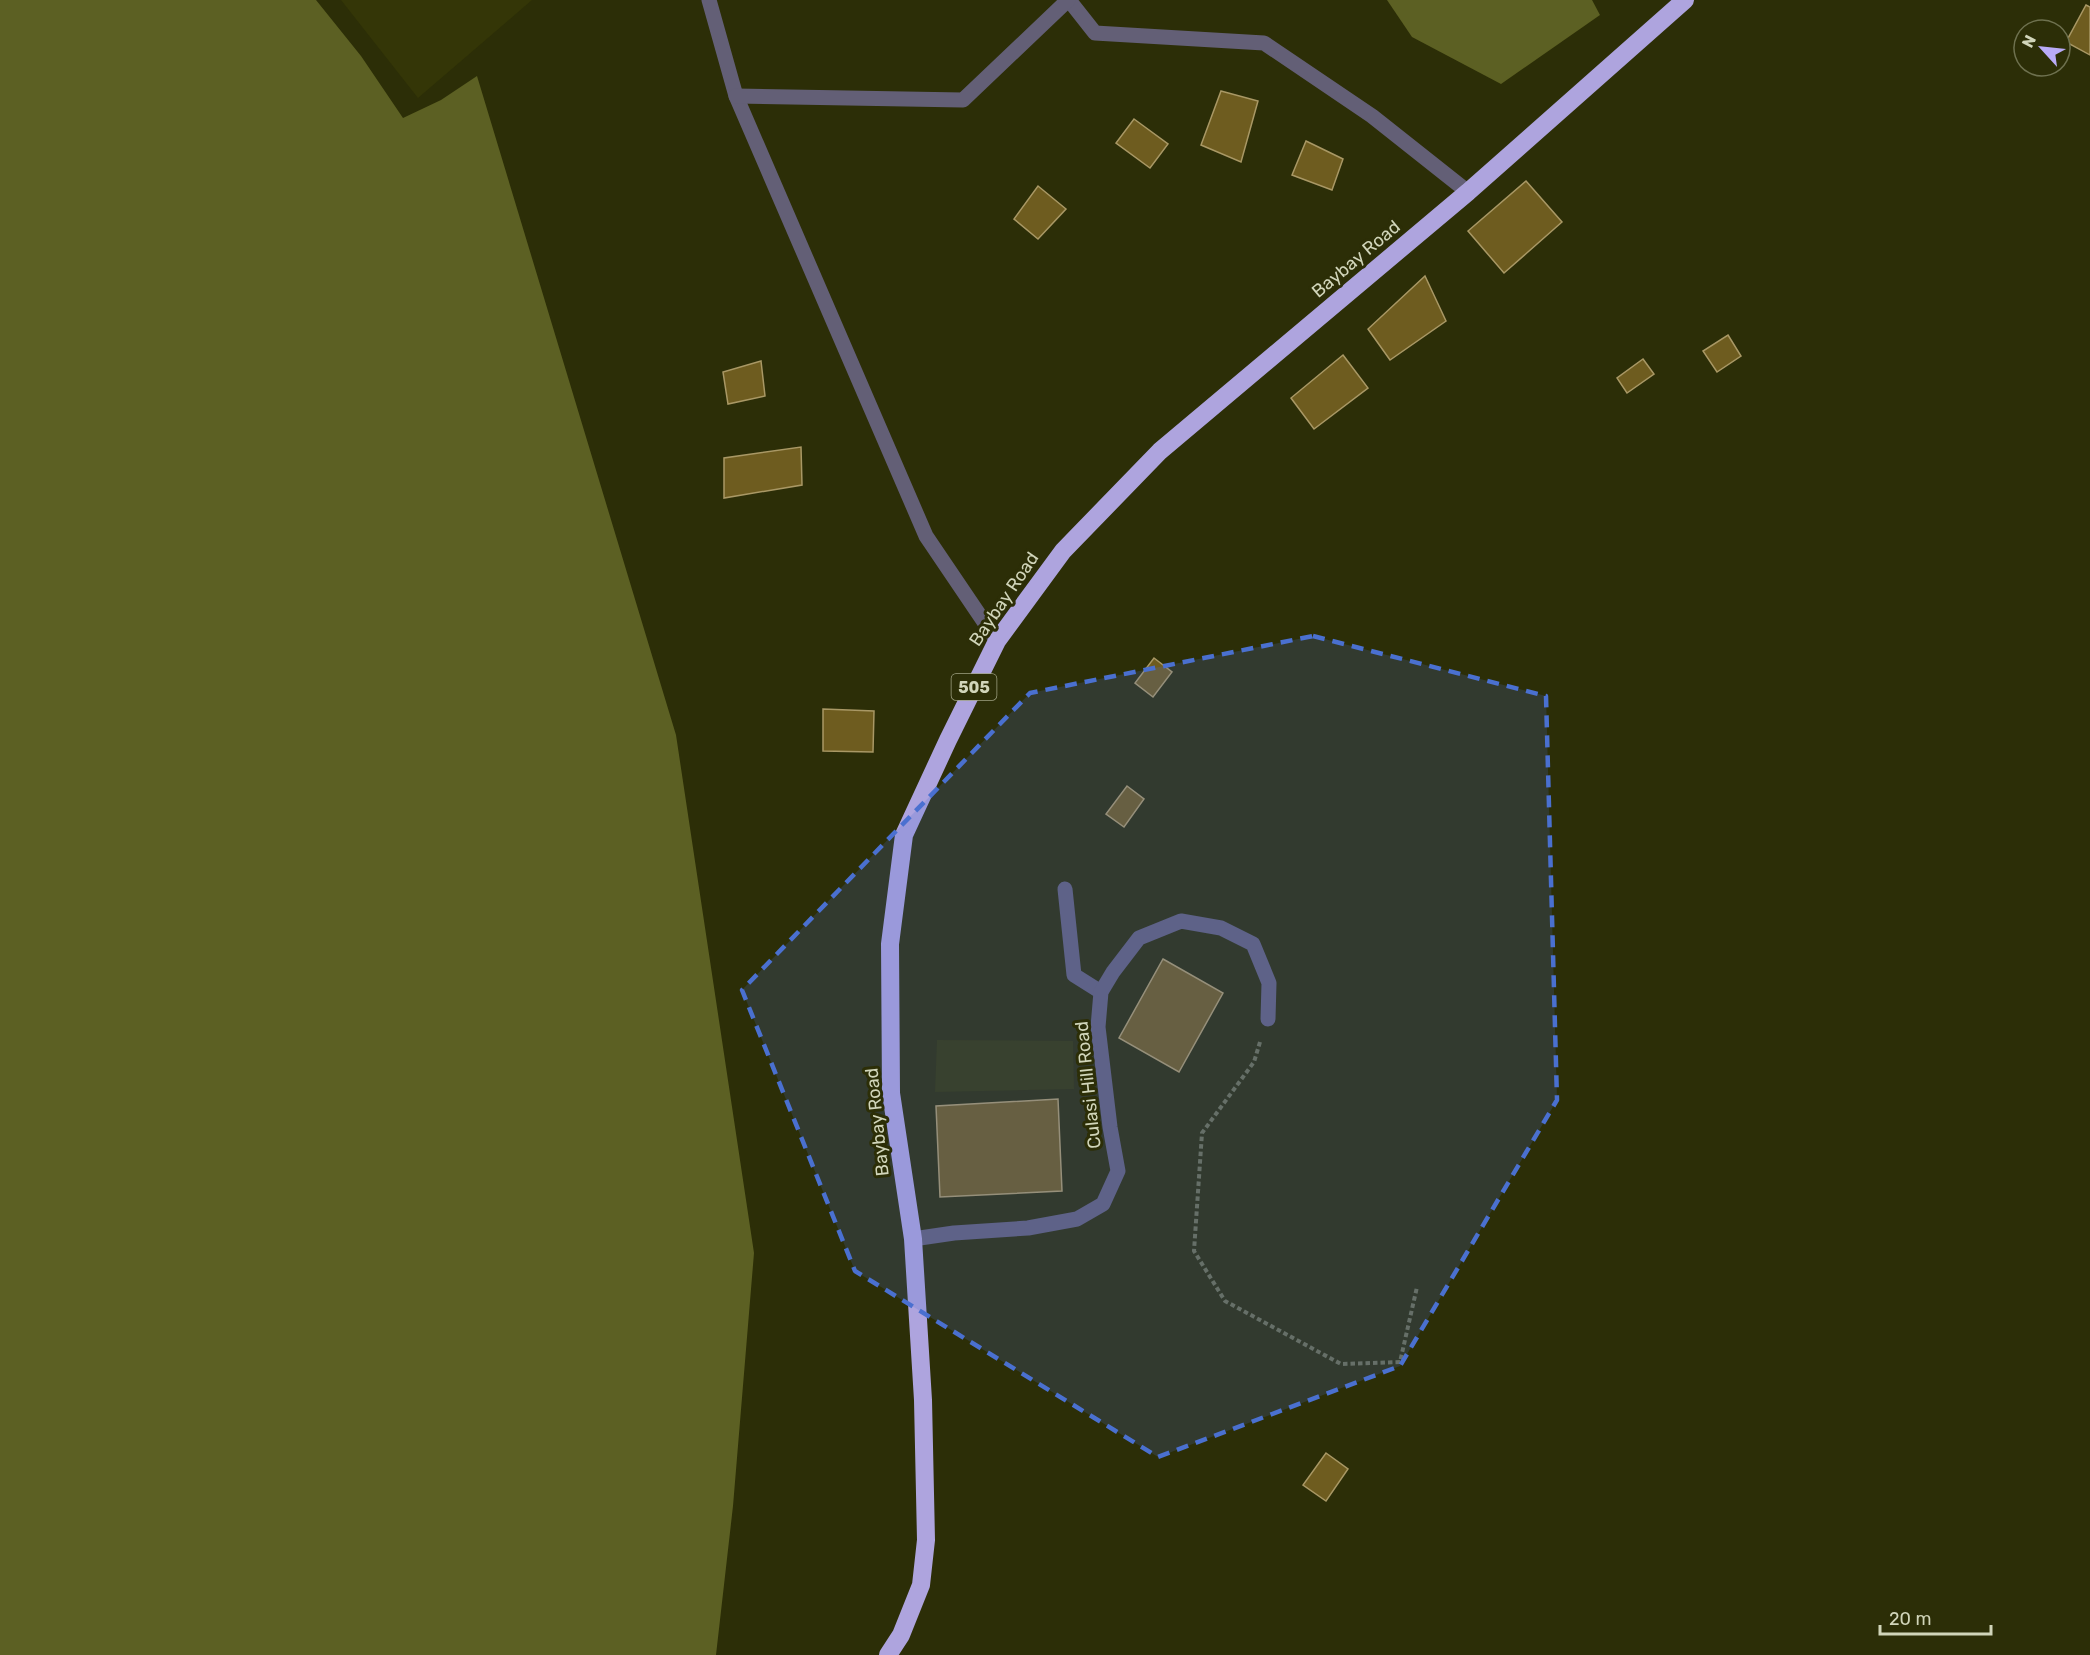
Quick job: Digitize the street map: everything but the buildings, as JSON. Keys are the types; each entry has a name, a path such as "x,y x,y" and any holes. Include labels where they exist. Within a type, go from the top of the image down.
{"highway":[{"name":"Baybay Road","path":"888,1655 901,1635 921,1585 926,1540 922,1400 913,1239 891,1093 890,944 904,835 997,641 1063,551 1160,451 1468,192 1685,0"}],"street":[{"path":"709,0 736,96 926,536 997,641"},
{"path":"736,96 963,100 1069,0 1095,33 1264,43 1372,116 1468,192"},
{"path":"1065,889 1074,975 1101,992"},
{"name":"Culasi Hill Road","path":"913,1239 954,1233 1028,1228 1077,1219 1103,1204 1118,1171 1110,1127 1098,1027 1101,992 1139,938 1182,921 1221,928 1253,944 1269,983 1268,1018"}],"path":[{"path":"1268,1018 1254,1062 1202,1133 1194,1251 1225,1301 1341,1364 1400,1362 1417,1287"}],"highlighted area":[{"path":"1313,636 1546,696 1557,1100 1400,1366 1158,1457 855,1271 742,990 1030,693"}],"shaded area":[{"path":"0,0 316,0 361,56 403,118 441,100 477,76 676,735 754,1253 733,1506 716,1655 0,1655"},
{"path":"341,0 532,0 418,98"},
{"path":"1387,0 1592,0 1600,15 1501,84 1412,37"},
{"path":"937,1040 1073,1041 1074,1089 935,1092"}]}
